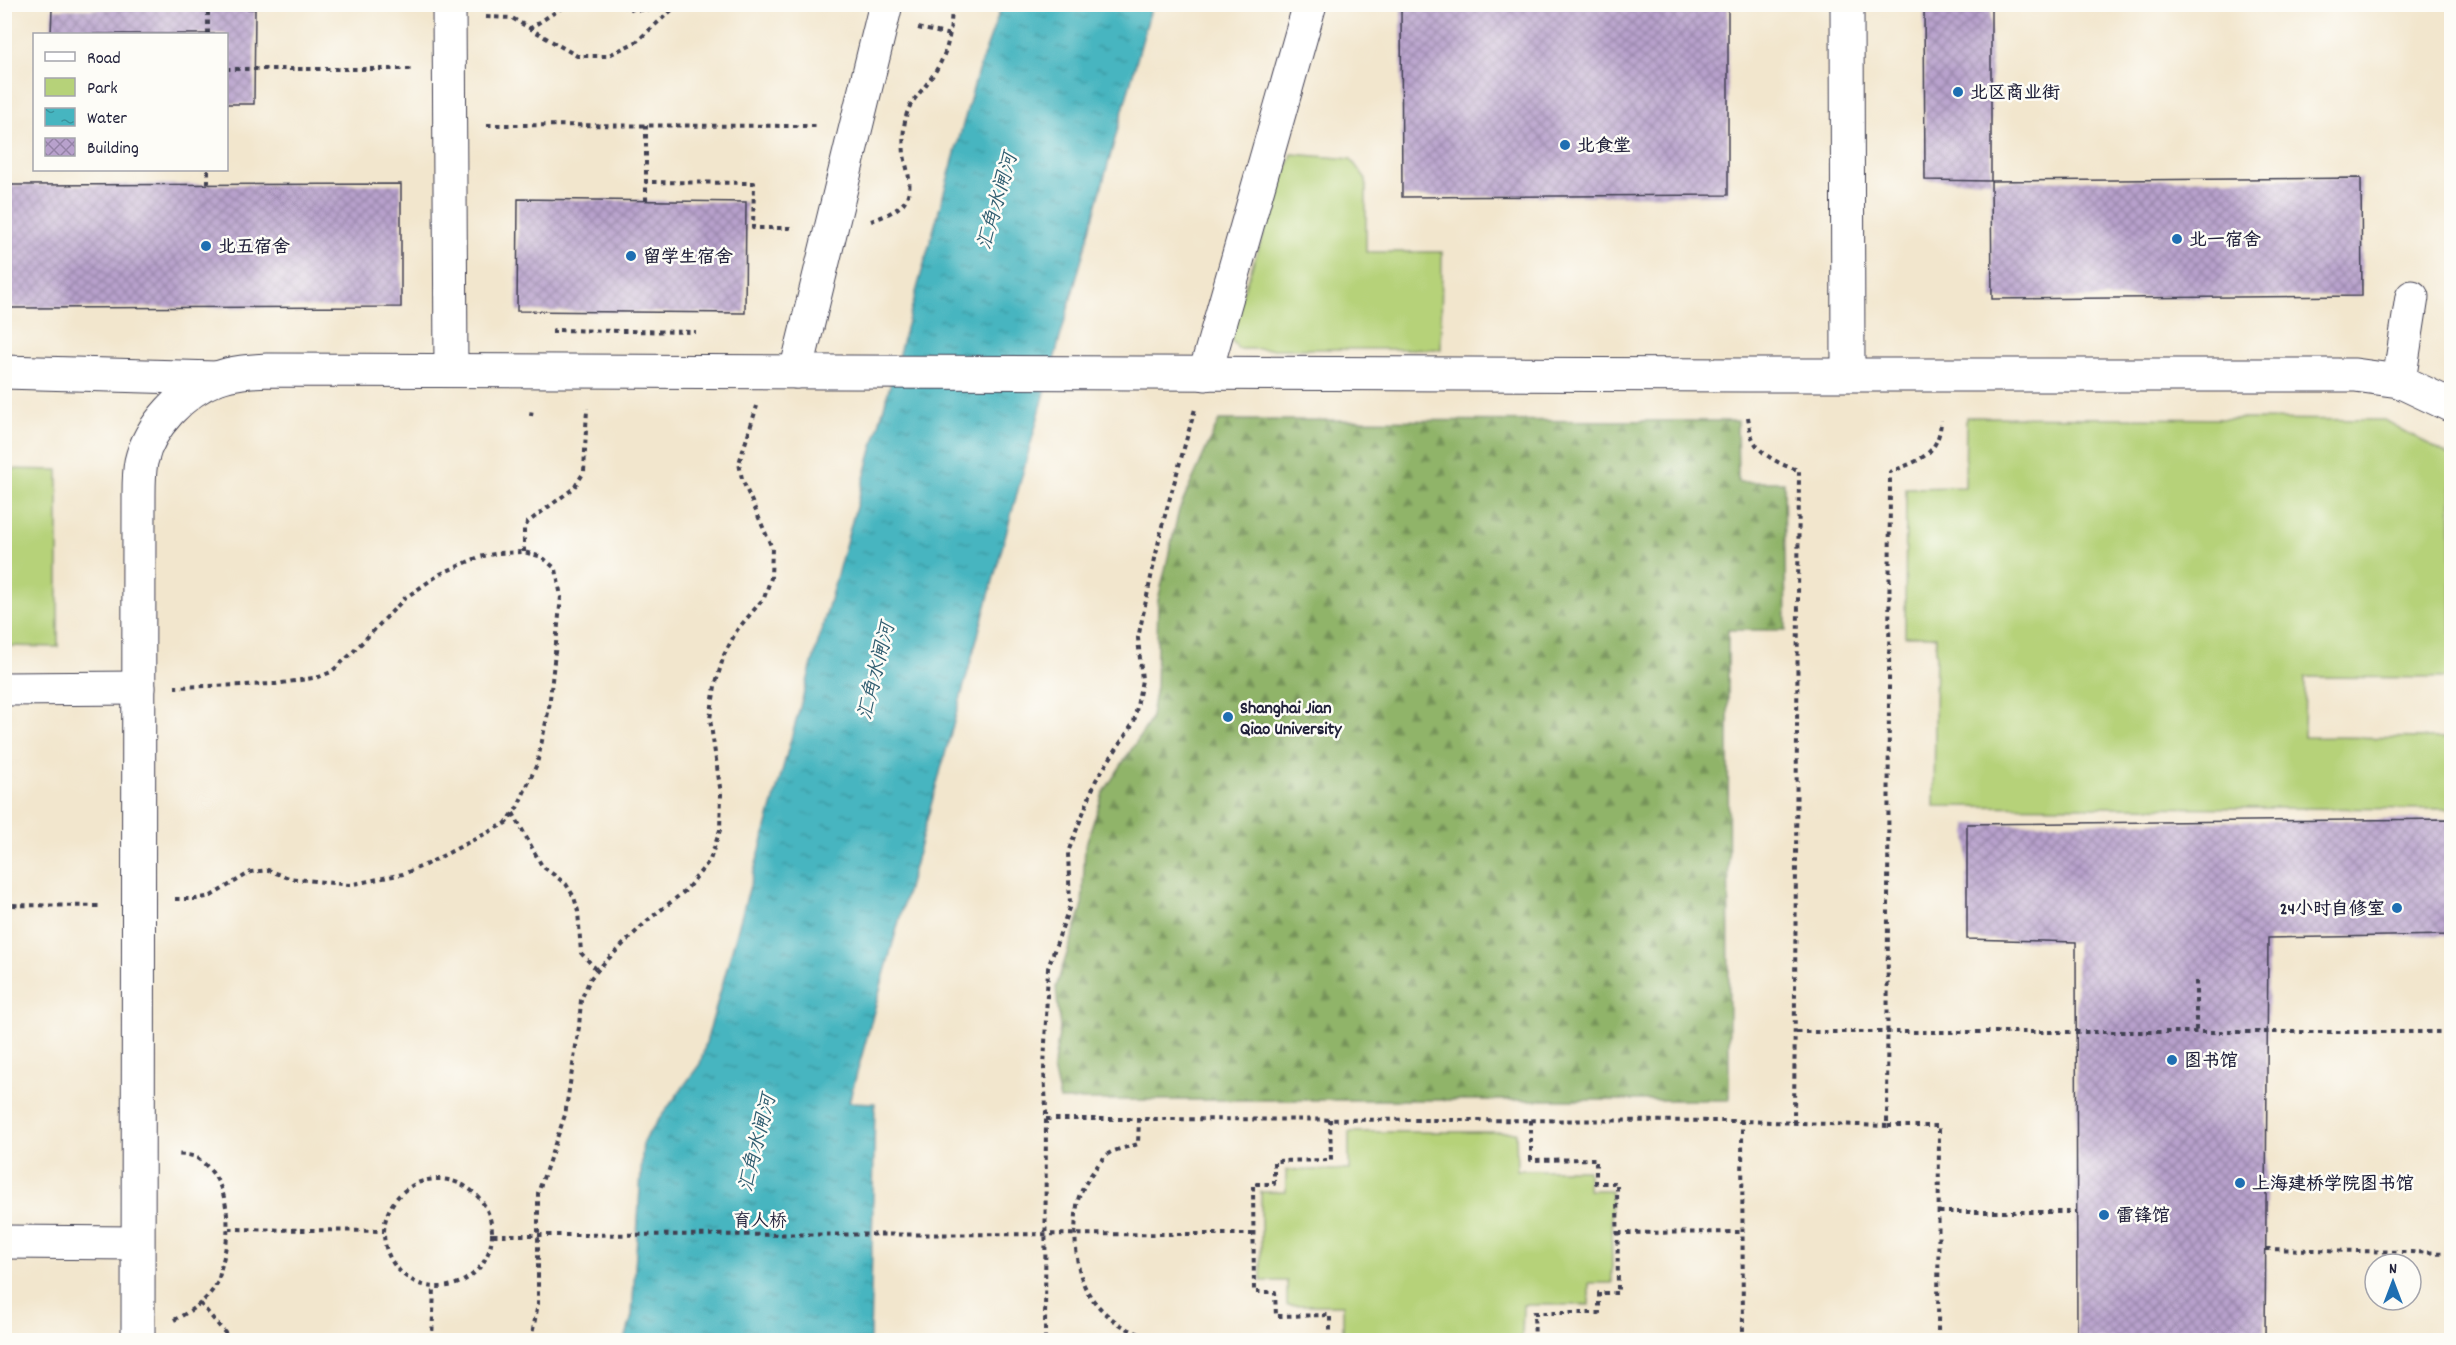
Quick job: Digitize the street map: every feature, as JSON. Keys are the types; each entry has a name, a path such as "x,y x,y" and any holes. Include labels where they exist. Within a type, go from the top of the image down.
{"street":[{"path":"781,371 831,228 886,4"},
{"path":"1205,374 1310,4"},
{"path":"1847,4 1848,374"},
{"path":"449,10 451,370"},
{"path":"2399,381 2412,297"},
{"path":"138,1341 138,495 141,461 152,436 165,415 198,388 216,378 240,372 267,370 2355,375 2399,381 2451,406"},
{"path":"4,372 216,378"},
{"path":"4,688 138,688"},
{"path":"4,1242 137,1243"}],"path":[{"path":"208,4 208,33"},
{"path":"529,29 560,9 575,4"},
{"path":"612,4 635,10 674,7"},
{"path":"892,211 905,202 909,189 909,174 904,154 906,117 913,100 943,61 951,34 952,4"},
{"path":"449,10 512,18 577,56 607,56 636,42 674,7"},
{"path":"913,27 951,34"},
{"path":"228,69 449,69"},
{"path":"450,124 856,126"},
{"path":"646,125 646,201"},
{"path":"208,171 208,185"},
{"path":"646,182 754,183 753,228 831,228"},
{"path":"524,552 524,529 528,522 545,507 574,488 584,472 586,371"},
{"path":"531,1341 538,1304 538,1193 565,1115 579,1027 580,1000 597,970 648,920 685,891 710,860 720,830 722,794 710,719 716,686 724,656 737,630 764,598 771,578 772,548 765,527 745,487 739,464 781,371"},
{"path":"1046,1341 1044,1070 1048,968 1070,905 1068,852 1096,780 1134,722 1142,680 1138,638 1162,526 1205,374"},
{"path":"1748,417 1752,438 1760,450 1775,460 1799,470 1794,1122"},
{"path":"1887,1126 1890,472 1928,455 1940,434 1941,420"},
{"path":"138,688 276,684 319,677 340,665 405,598 440,574 479,557 499,553 524,552 542,557 556,569 561,597 549,708 540,754 513,813 506,823 403,874 349,885 289,878 268,870 250,872 211,896 196,899 138,899"},
{"path":"513,813 542,866 566,884 574,897 578,911 581,953 597,970"},
{"path":"4,905 102,906"},
{"path":"2196,981 2196,1032"},
{"path":"1796,1032 2451,1032"},
{"path":"1046,1119 1742,1121 1939,1126 1938,1341"},
{"path":"1139,1119 1138,1144 1108,1154 1078,1198 1076,1233 1078,1269 1088,1293 1104,1311 1128,1331 1143,1335 1143,1341"},
{"path":"1330,1119 1331,1160 1274,1161 1274,1184 1252,1184 1254,1292 1275,1292 1276,1316 1330,1315 1330,1341"},
{"path":"1531,1120 1531,1160 1596,1159 1596,1183 1617,1183 1618,1293 1599,1293 1599,1313 1534,1313 1535,1341"},
{"path":"1742,1121 1743,1341"},
{"path":"173,1320 190,1312 216,1285 229,1229 220,1183 195,1157 174,1154"},
{"path":"436,1179 454,1181 470,1188 483,1201 490,1217 493,1234 490,1252 481,1268 468,1280 452,1287 434,1288 416,1283 400,1273 389,1259 383,1242 384,1223 390,1206 402,1191 418,1182 436,1179"},
{"path":"1939,1212 2076,1212"},
{"path":"229,1229 384,1231"},
{"path":"1617,1233 1742,1232"},
{"name":"育人桥","path":"493,1234 1253,1234"},
{"path":"2265,1249 2451,1252"},
{"path":"432,1341 434,1288"},
{"path":"200,1303 231,1341"}],"green space":[{"path":"1292,154 1351,159 1366,180 1366,252 1442,252 1441,349 1238,349 1232,341 1230,329"},
{"path":"1966,417 2385,420 2451,457 2451,678 2305,677 2304,737 2451,738 2451,809 1934,806 1936,636 1905,636 1906,488 1965,487"},
{"path":"1219,420 1737,421 1738,482 1784,482 1786,630 1728,630 1729,1100 1060,1100 1053,1069 1060,1028 1056,987 1082,908 1085,847 1103,793 1150,721 1156,687 1158,600 1179,510"},
{"path":"5,469 58,470 58,647 5,646"},
{"path":"1349,1132 1516,1132 1517,1170 1588,1170 1588,1190 1611,1190 1612,1283 1589,1283 1589,1305 1523,1305 1522,1339 1343,1340 1343,1305 1287,1305 1287,1281 1261,1281 1261,1192 1286,1192 1286,1170 1349,1170"}],"water":[{"name":"汇角水闸河","path":"1002,5 1152,5 849,1102 875,1103 870,1340 625,1340 632,1316 643,1141 700,1064 978,71"}],"building":[{"name":"北食堂","path":"1401,4 1728,4 1728,195 1402,197"},
{"name":"北区商业街","path":"1924,4 1991,4 1991,181 1925,180"},
{"path":"52,9 255,9 254,104 228,104 228,33 51,33"},
{"name":"北一宿舍","path":"2361,178 2362,296 1992,299 1991,181"},
{"name":"北五宿舍","path":"401,184 401,307 11,308 10,185"},
{"name":"留学生宿舍","path":"518,199 746,202 745,313 517,311"},
{"name":"图书馆","path":"2452,819 2452,935 2268,938 2265,1340 2077,1340 2076,942 1967,939 1967,824"}],"place":[{"name":"北区商业街","path":"1958,92"},
{"name":"北食堂","path":"1565,145"},
{"name":"北一宿舍","path":"2177,239"},
{"name":"北五宿舍","path":"206,246"},
{"name":"留学生宿舍","path":"631,256"},
{"name":"Shanghai Jian Qiao University","path":"1228,717"},
{"name":"24小时自修室","path":"2397,908"},
{"name":"图书馆","path":"2172,1060"},
{"name":"上海建桥学院图书馆","path":"2240,1183"},
{"name":"雷锋馆","path":"2104,1215"}]}
